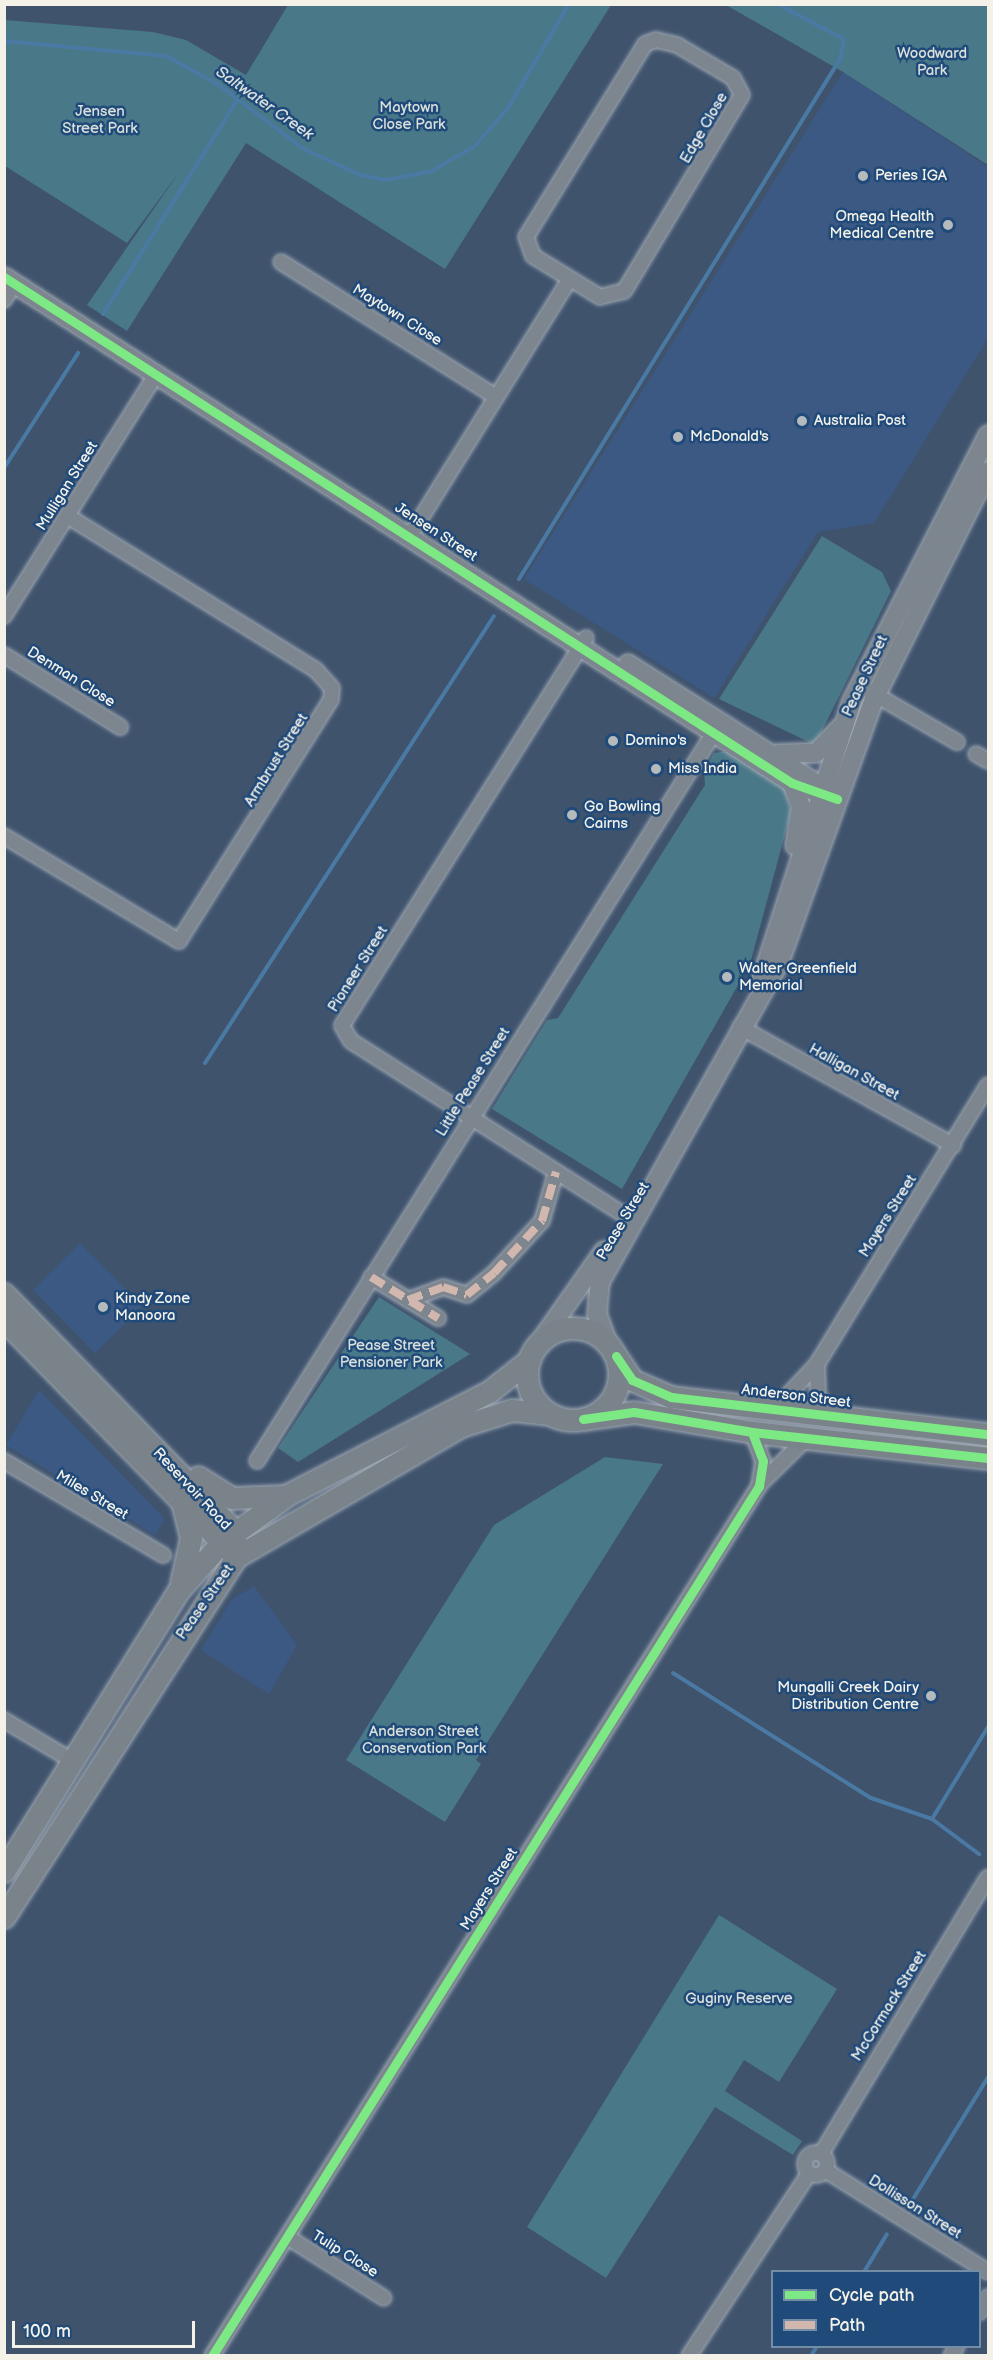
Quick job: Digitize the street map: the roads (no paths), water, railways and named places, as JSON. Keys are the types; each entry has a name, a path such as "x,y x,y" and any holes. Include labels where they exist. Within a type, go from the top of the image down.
{"main road":[{"name":"Reservoir Road","path":"4,1294 113,1406 230,1544"},
{"name":"Reservoir Road","path":"4,1320 179,1500 230,1544"},
{"path":"583,1419 599,1413 615,1395 619,1379 612,1350 576,1328 542,1339 528,1361 530,1392 550,1414 583,1419 634,1412 752,1432 988,1458"},
{"name":"Anderson Street","path":"612,1350 632,1380 663,1395 988,1434"},
{"name":"Pease Street","path":"4,1870 179,1590 287,1496 490,1391 528,1361"},
{"path":"113,1406 150,1427 215,1492 239,1499 287,1496"},
{"name":"Pease Street","path":"4,1917 66,1821 230,1544 461,1426 512,1410 550,1414"},
{"path":"179,1500 191,1538 179,1590"}],"street":[{"name":"Edge Close","path":"667,40 733,78 740,86 740,104 624,291 600,297 569,280 533,256 526,237 645,44 667,40"},
{"name":"Maytown Close","path":"281,262 496,397"},
{"path":"4,300 10,280"},
{"name":"Jensen Street","path":"10,280 717,728 792,783 828,794"},
{"path":"411,534 569,280"},
{"name":"Mulligan Street","path":"4,616 157,373"},
{"name":"Pease Street","path":"542,1339 630,1219 779,963 828,794 843,723 859,686 988,435"},
{"name":"Pease Street","path":"756,1000 788,889 828,794 988,471"},
{"name":"Armbrust Street","path":"4,836 178,941 331,700 332,688 316,670 68,516"},
{"name":"Pioneer Street","path":"583,643 342,1026 351,1041 630,1219"},
{"name":"Denman Close","path":"4,655 120,728"},
{"path":"859,686 957,742"},
{"path":"773,753 799,757 816,753 831,743 843,723"},
{"name":"Jensen Street","path":"717,728 773,753 828,794"},
{"name":"Little Pease Street","path":"257,1461 470,1117 717,728"},
{"path":"788,889 801,814 792,783"},
{"name":"Halligan Street","path":"740,1027 953,1145"},
{"name":"Mayers Street","path":"775,1409 817,1364 988,1085"},
{"path":"408,1300 443,1287 467,1294 494,1273 542,1221 556,1172"},
{"name":"Pease Street","path":"612,1350 598,1320 597,1291 630,1219"},
{"path":"371,1277 438,1318"},
{"path":"817,1364 818,1396 834,1416"},
{"name":"Mayers Street","path":"752,1432 763,1461 759,1486"},
{"name":"Mayers Street","path":"212,2355 289,2238 759,1486 809,1437"},
{"name":"Miles Street","path":"4,1461 164,1555"},
{"path":"4,1720 73,1761"},
{"path":"4,1900 35,1851 66,1821"},
{"name":"McCormack Street","path":"809,2173 806,2158 821,2154 988,1877"},
{"path":"689,2355 809,2173 825,2170 821,2154"},
{"name":"Dollisson Street","path":"825,2170 988,2272"},
{"name":"Tulip Close","path":"289,2238 384,2298"}],"waterway":[{"name":"Saltwater Creek","path":"4,41 166,56 219,85 302,148 360,175 386,180 432,171 475,146 508,108 569,4"},
{"path":"519,579 840,59 844,39 777,4"},
{"path":"103,314 238,99"},
{"path":"4,468 78,353"},
{"path":"205,1063 494,616"},
{"path":"673,1673 871,1798 932,1819 979,1854"},
{"path":"932,1819 988,1727"},
{"path":"910,2204 988,2077"},
{"path":"865,2270 887,2234"},
{"path":"811,2356 816,2348"}],"place":[{"name":"Peries IGA","path":"863,176"},
{"name":"Omega Health Medical Centre","path":"948,225"},
{"name":"Australia Post","path":"802,421"},
{"name":"McDonald's","path":"678,437"},
{"name":"Domino's","path":"613,741"},
{"name":"Miss India","path":"656,769"},
{"name":"Go Bowling Cairns","path":"572,815"},
{"name":"Walter Greenfield Memorial","path":"727,977"},
{"name":"Kindy Zone Manoora","path":"103,1307"},
{"name":"Mungalli Creek Dairy Distribution Centre","path":"931,1696"}],"park label":[{"name":"Woodward Park","path":"932,62"},
{"name":"Maytown Close Park","path":"409,116"},
{"name":"Jensen Street Park","path":"100,120"},
{"name":"Pease Street Pensioner Park","path":"391,1354"},
{"name":"Anderson Street Conservation Park","path":"424,1740"},
{"name":"Guginy Reserve","path":"739,1999"}]}
